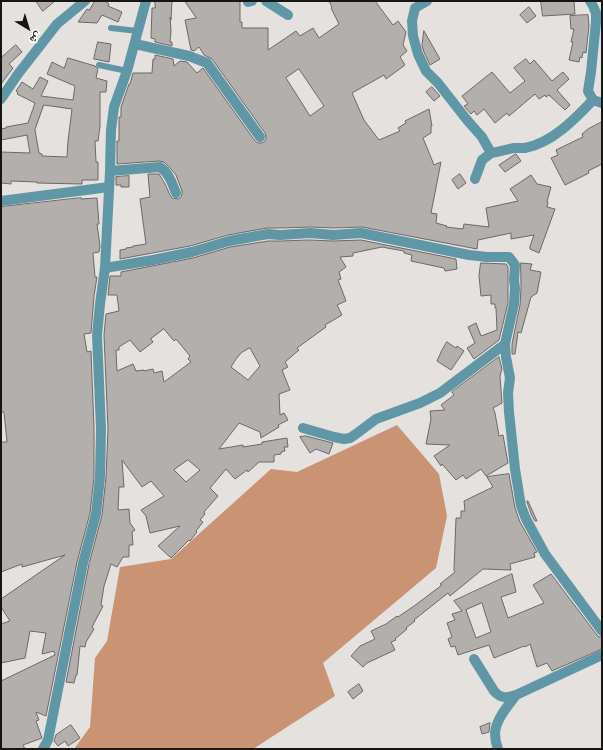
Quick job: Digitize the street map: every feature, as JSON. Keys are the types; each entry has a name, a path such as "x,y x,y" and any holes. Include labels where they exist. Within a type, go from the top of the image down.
{"street":[{"path":"1,99 18,74 57,24 85,1"},
{"path":"43,749 48,740 83,563 96,514 100,477 101,429 97,335 105,268 111,130 114,107 127,71 146,1"},
{"path":"248,1 252,1"},
{"path":"266,1 288,15"},
{"path":"427,1 416,8 412,21 413,36 418,54 426,71 438,83 482,137 491,153"},
{"path":"475,179 482,160 491,153 515,148 524,148 550,138 597,102 588,91 596,22 596,13 590,1"},
{"path":"135,44 189,56 207,63 260,137"},
{"path":"110,171 160,167 168,175 176,193"},
{"path":"1,201 109,187"},
{"path":"105,268 192,252 229,241 268,234 280,235 310,233 333,235 361,233 469,255 509,257 515,265 515,288 514,304 505,344 510,378 508,393 509,412 515,469 521,506 526,519 545,554 602,631"},
{"path":"303,428 334,438 350,438 376,419 415,405 440,393 505,344"},
{"path":"474,659 497,695 504,698 516,695 602,655"},
{"path":"498,749 495,735 497,724 516,695"}],"lane":[{"path":"111,28 138,31"},
{"path":"99,65 127,71"}],"shaded area":[{"path":"397,425 439,474 447,516 436,568 323,663 335,696 253,749 74,749 90,727 95,658 107,641 120,567 171,559 271,469 297,472"}],"building":[{"path":"36,1 55,1 43,11"},
{"path":"95,1 105,1 109,4 108,6 122,12 118,22 102,15 97,23 78,22"},
{"path":"155,1 172,1 171,20 170,17 170,42 172,42 172,46 155,42 155,39 151,38 152,8 155,8"},
{"path":"185,1 240,1 240,22 242,22 242,28 268,28 268,50 296,31 300,36 313,28 319,38 339,24 329,1 375,1 393,25 398,21 406,32 403,45 407,51 400,57 405,65 386,79 384,75 352,93 364,120 379,140 400,131 398,128 406,123 405,121 429,109 432,126 431,133 423,138 434,165 441,162 431,213 437,214 436,223 447,226 446,227 463,229 464,224 489,227 486,208 518,201 510,189 531,175 537,184 551,187 547,207 555,209 539,253 530,249 534,235 511,239 511,233 478,240 477,249 362,227 310,227 267,228 228,235 190,246 120,259 120,250 146,244 140,199 150,197 148,174 159,174 172,198 178,199 182,194 176,175 164,162 159,161 117,164 119,117 121,117 121,107 133,73 152,73 153,59 155,59 155,55 173,59 174,66 180,61 187,62 197,73 203,68 255,141 261,143 266,139 265,133 212,59 204,55 199,47 194,51 191,50 185,20 196,18","holes":["299,69 324,106 310,116 286,78"]},
{"path":"541,1 574,1 575,14 543,16"},
{"path":"529,7 536,16 527,23 520,15"},
{"path":"588,15 589,26 586,53 583,52 582,58 580,57 579,62 569,60 574,29 571,29 570,16"},
{"path":"424,31 440,59 430,65 422,46"},
{"path":"98,42 111,44 109,62 94,59"},
{"path":"16,45 22,52 9,64 13,68 1,84 1,58"},
{"path":"68,58 95,66 98,69 96,78 107,81 106,92 100,92 100,126 98,141 95,141 96,162 98,162 98,180 82,180 82,184 11,181 11,184 1,183 1,152 30,153 27,135 1,140 1,129 28,123 35,103 17,94 18,93 16,91 22,82 33,89 40,77 48,81 41,96 73,100 75,86 47,74 52,62 64,68","holes":["44,105 72,109 67,157 42,156 42,154 39,153 35,130"]},
{"path":"526,59 530,64 534,60 552,81 563,72 569,79 557,90 570,105 565,110 549,95 546,97 545,95 539,99 535,94 509,116 507,113 495,123 484,109 477,115 474,111 471,114 464,106 468,104 462,96 492,72 510,93 525,81 514,68"},
{"path":"432,87 440,96 434,101 426,92"},
{"path":"602,122 602,164 588,171 589,173 565,185 551,158 558,155 556,150 583,137 582,134 588,129"},
{"path":"516,154 521,161 505,172 499,165"},
{"path":"460,174 466,183 458,189 452,180"},
{"path":"129,176 129,187 121,187 121,185 116,185 116,177"},
{"path":"81,198 97,198 99,224 97,224 100,246 99,252 93,253 95,277 97,277 91,333 84,334 87,352 91,351 94,429 94,477 90,513 77,562 46,716 36,712 39,720 36,721 42,738 23,745 25,749 1,749 1,681 55,655 54,651 42,654 46,633 30,631 25,658 1,663 1,624 10,621 1,607 1,599 65,555 22,567 22,564 1,572 1,442 7,442 4,412 1,412 1,207"},
{"path":"361,240 456,259 457,269 445,271 444,268 411,261 412,255 404,253 404,251 382,247 353,253 353,256 340,257 346,267 339,272 341,279 338,280 346,301 337,305 342,315 325,325 326,327 297,348 299,350 285,362 288,367 282,370 290,390 279,394 280,415 284,413 288,420 278,425 279,427 261,438 260,432 239,423 219,449 243,445 243,447 262,444 262,442 287,438 288,447 284,447 285,451 281,452 281,454 274,455 274,462 259,462 248,472 247,470 235,479 226,469 210,488 218,496 204,512 205,514 200,520 203,522 196,531 197,532 190,541 189,540 171,558 158,546 180,526 150,533 146,516 141,510 164,496 151,481 142,487 122,460 124,487 119,487 118,510 129,509 130,523 135,530 132,532 133,545 129,545 129,557 123,557 117,567 111,564 104,586 101,605 103,606 92,627 94,629 86,642 85,647 80,646 77,675 74,683 66,682 89,564 102,515 106,477 108,429 104,335 106,314 119,311 117,295 108,295 110,276 121,276 121,272 193,258 230,247 268,241","holes":["164,329 174,341 176,339 190,356 188,359 191,362 164,382 162,371 154,373 153,369 136,371 133,364 117,371 116,350 119,350 119,347 130,340 140,352 153,342 151,339","250,348 260,366 248,380 231,367 241,353","188,460 200,470 186,482 174,470"]},
{"path":"481,263 506,264 508,267 508,303 499,340 474,359 467,348 475,343 468,327 476,323 481,336 497,330 496,308 495,304 491,304 491,295 481,296 479,276"},
{"path":"521,263 532,264 530,270 541,272 537,293 531,297 521,333 518,332 515,354 512,354 512,344 520,305"},
{"path":"447,342 464,351 451,370 437,361"},
{"path":"499,357 502,369 500,376 502,403 493,408 499,436 503,435 508,463 486,476 481,469 466,479 463,475 456,480 442,464 441,466 434,456 450,445 426,444 431,419 430,411 445,410 441,405 454,395 452,392"},
{"path":"306,436 333,443 329,454 316,449 310,453 300,437"},
{"path":"509,474 515,508 520,522 537,552 534,553 535,557 510,564 511,570 483,569 450,596 448,593 414,620 415,621 395,639 396,640 391,642 395,650 367,663 363,667 351,656 360,646 375,639 371,631 386,624 414,606 442,585 440,584 455,572 456,518 461,518 461,511 465,511 464,501 493,487 487,477"},
{"path":"527,501 537,521 535,521 532,516"},
{"path":"512,574 516,592 501,597 508,618 544,603 533,585 551,574 597,635 602,637 602,649 552,671 547,663 537,667 530,644 494,658 489,645 458,655 455,646 451,647 448,639 452,637 447,623 455,620 452,614 462,611 454,601","holes":["482,603 491,632 476,638 466,610"]},
{"path":"359,684 363,691 353,699 348,692"},
{"path":"490,723 489,732 482,734 480,727"},
{"path":"71,725 80,738 68,746 65,741 58,746 54,741 56,735"}]}
